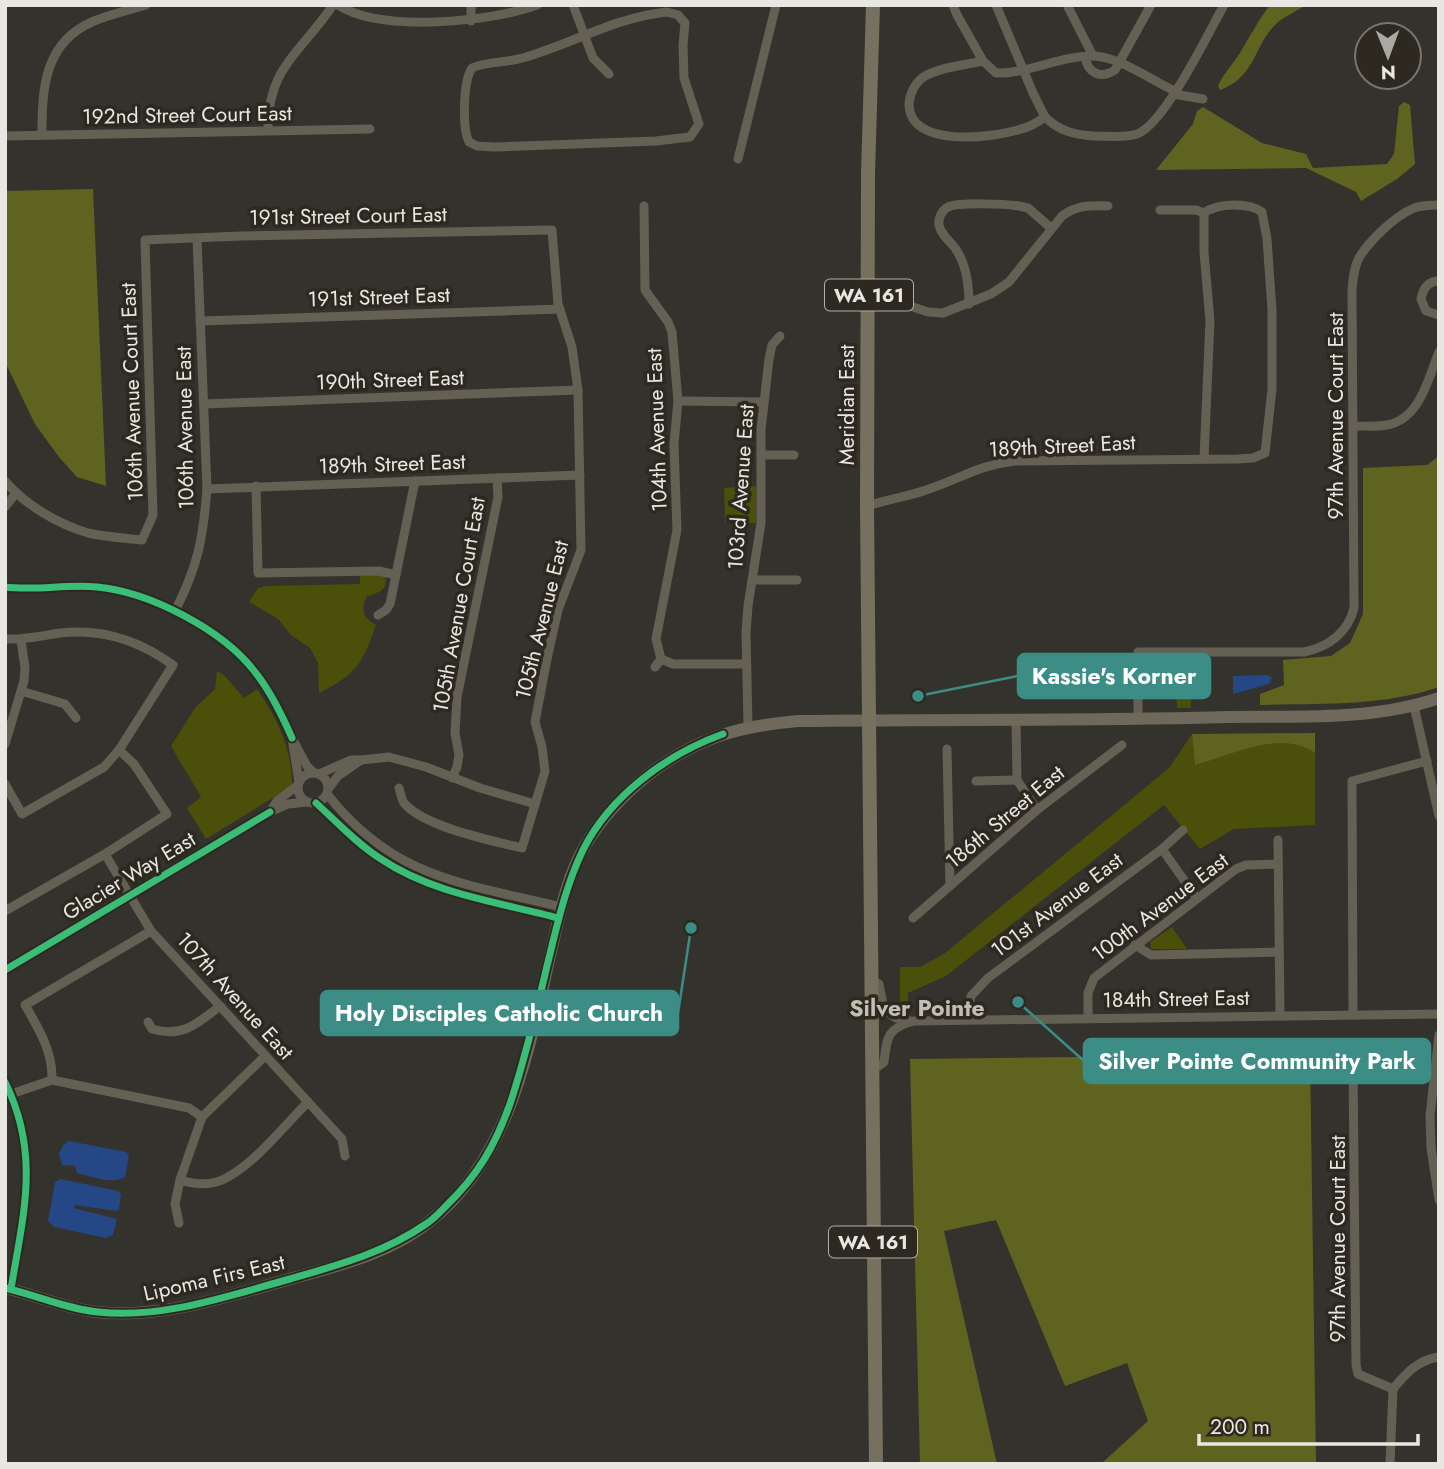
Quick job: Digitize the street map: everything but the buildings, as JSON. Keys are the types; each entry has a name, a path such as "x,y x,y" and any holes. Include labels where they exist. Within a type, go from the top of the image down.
{"main road":[{"name":"Meridian East","path":"871,721 867,506 868,174 873,5"},
{"name":"WA 161","path":"871,721 876,1464"}],"street":[{"path":"42,135 44,81 52,61 67,39 95,20 146,5"},
{"path":"268,130 269,103 278,76 336,5 361,15 387,20 471,20 502,16 537,5"},
{"path":"471,5 471,20"},
{"path":"573,5 593,58 609,74"},
{"path":"738,159 776,5"},
{"path":"953,5 983,61 996,73 1025,71 1046,64 1089,57 1119,64 1179,95 1203,99"},
{"path":"996,5 1045,117 1059,128 1079,135 1127,135 1144,130 1158,117 1175,91 1224,5"},
{"path":"1068,7 1089,57 1091,71 1101,75 1112,72 1119,64 1151,5"},
{"path":"673,13 684,20 684,78 699,124 694,134 684,139 664,141 494,147 469,142 465,130 466,81 470,70 476,66 529,56 584,35 644,15 673,13"},
{"path":"983,61 931,73 921,78 911,95 909,106 912,119 921,130 951,136 993,135 1021,129 1045,117"},
{"name":"192nd Street Court East","path":"5,136 370,130"},
{"path":"970,304 964,264 956,249 942,234 939,225 941,214 945,210 963,205 1019,206 1028,208 1051,228"},
{"path":"869,305 907,305 928,312 943,313 970,304 1004,287 1051,228 1072,209 1090,205 1108,206"},
{"name":"189th Street East","path":"867,506 895,496 926,490 992,463 1254,458 1265,453 1272,389 1272,310 1264,216 1259,209 1238,205 1216,207 1204,213"},
{"name":"97th Avenue Court East","path":"1138,720 1138,653 1304,652 1327,644 1345,629 1352,618 1352,290 1355,269 1359,258 1399,216 1413,208 1439,205"},
{"name":"104th Avenue East","path":"644,206 645,290 668,322 672,334 678,401 674,443 677,530 656,639 658,663 746,664"},
{"path":"1160,210 1196,210 1204,213 1204,252 1210,321 1204,458"},
{"name":"191st Street Court East","path":"145,240 552,230"},
{"name":"105th Avenue East","path":"399,788 404,803 429,820 476,837 522,848 545,771 535,722 558,610 581,550 578,390 572,347 560,309 552,230"},
{"name":"106th Avenue East","path":"174,611 197,564 205,526 204,404 197,239"},
{"name":"106th Avenue Court East","path":"16,494 57,521 89,533 142,540 153,515 145,240"},
{"path":"1439,281 1429,283 1421,299 1426,311 1439,316"},
{"name":"191st Street East","path":"200,321 560,309"},
{"name":"103rd Avenue East","path":"748,726 748,606 761,523 764,402 772,345 780,337"},
{"path":"1354,426 1385,426 1395,423 1412,409 1419,401 1439,352"},
{"name":"190th Street East","path":"204,404 578,390"},
{"path":"678,401 764,402"},
{"path":"761,455 794,455"},
{"name":"189th Street East","path":"206,489 580,475"},
{"name":"105th Avenue Court East","path":"452,778 459,755 455,733 457,697 498,497 496,478"},
{"path":"5,481 16,494 5,507"},
{"path":"378,615 390,604 415,481"},
{"path":"257,486 258,573 379,571 396,575"},
{"path":"752,580 797,580"},
{"path":"5,587 98,587 128,593 174,611 211,632 255,671 281,712 302,759 326,780 328,792 344,815 364,835 385,851 435,876 560,912"},
{"path":"5,639 22,640 62,633 96,633 132,640 173,665 119,750 104,767 22,814 5,784"},
{"path":"5,744 25,668 22,640"},
{"path":"21,691 65,704 76,718"},
{"name":"Lipoma Firs East","path":"8,1289 96,1312 132,1314 169,1310 346,1263 387,1248 429,1223 467,1185 499,1134 524,1062 560,912 584,847 621,798 672,758 706,740 748,726 798,721 1138,720 1368,713 1414,706 1439,698"},
{"path":"1414,706 1439,816"},
{"path":"1016,720 1017,780 1037,810"},
{"path":"292,738 300,795 312,802 362,846 405,873 448,890 560,912"},
{"name":"186th Street East","path":"913,918 1037,810 1122,744"},
{"path":"947,749 950,886"},
{"path":"5,911 105,854 167,814 134,764 119,750"},
{"path":"299,784 305,775 351,760 389,757 535,804"},
{"path":"312,802 328,792 338,776 361,760"},
{"path":"1353,1014 1352,781 1427,761"},
{"path":"976,781 1017,780"},
{"name":"Glacier Way East","path":"270,812 277,801 299,784"},
{"name":"Glacier Way East","path":"5,970 270,812 288,804 312,802"},
{"name":"101st Avenue East","path":"966,1018 971,996 988,978 1162,849 1183,830"},
{"path":"1278,840 1280,1015"},
{"path":"1162,849 1196,897"},
{"name":"107th Avenue East","path":"105,854 151,931 342,1139 345,1156"},
{"name":"100th Avenue East","path":"1088,1017 1088,993 1094,978 1196,897 1236,869 1246,865 1278,864"},
{"path":"52,1080 53,1068 46,1045 25,1005 151,931"},
{"path":"1135,945 1151,955 1279,952"},
{"name":"184th Street East","path":"872,981 879,984 884,1010 896,1018 914,1021 966,1018 1439,1014"},
{"path":"149,1022 152,1028 166,1033 176,1032 192,1026 220,1006"},
{"path":"873,1070 884,1062 889,1034 898,1025 914,1021"},
{"path":"1439,1035 1430,1116 1431,1148 1439,1200"},
{"path":"179,1223 175,1204 180,1180 202,1117 265,1056"},
{"name":"97th Avenue Court East","path":"1393,1389 1358,1374 1356,1365 1353,1065 1411,1064 1434,1070"},
{"path":"11,1094 52,1080 190,1108 202,1117"},
{"path":"5,1082 18,1114 24,1141 27,1178 27,1198 8,1289"},
{"path":"180,1180 192,1184 208,1184 227,1178 251,1159 308,1102"},
{"path":"1390,1464 1393,1389 1411,1368 1427,1359 1439,1357"}],"green space":[{"path":"1270,5 1306,5 1277,23 1241,77 1220,90 1218,86 1223,77"},
{"path":"1404,102 1410,105 1415,164 1397,179 1361,201 1356,192 1306,168 1156,170 1193,124 1197,111 1203,107 1262,143 1306,154 1313,168 1387,164 1394,154 1399,106"},
{"path":"93,189 106,486 77,477 59,457 35,424 5,362 5,191"},
{"path":"1439,456 1439,687 1373,701 1260,705 1260,694 1284,685 1283,660 1331,656 1350,643 1363,614 1363,468 1427,465"},
{"path":"756,486 756,523 725,522 724,488"},
{"path":"382,575 386,581 384,588 367,596 363,609 368,619 376,625 362,659 342,680 319,693 318,663 310,648 291,635 278,619 249,602 258,588 267,586 360,584 360,576"},
{"path":"1190,661 1191,708 1177,708 1175,662"},
{"path":"217,671 224,675 244,698 257,689 277,723 287,748 292,786 206,839 187,808 201,797 171,746 195,708 215,689"},
{"path":"1315,733 1315,753 1302,746 1272,744 1195,765 1192,734"},
{"path":"1192,734 1195,765 1272,744 1302,746 1315,753 1315,825 1234,829 1200,849 1164,805 946,976 908,993 908,1001 900,1002 900,967 920,967 944,954 1169,768"},
{"path":"1172,927 1187,949 1151,949 1150,942"},
{"path":"1310,1054 1316,1464 1101,1464 1148,1421 1127,1363 1065,1386 996,1220 944,1231 997,1464 920,1464 910,1059"}],"water":[{"path":"1268,675 1272,678 1269,684 1233,694 1233,676"},
{"path":"69,1141 126,1152 129,1156 125,1177 101,1179 77,1173 75,1166 62,1165 59,1154 63,1145"},
{"path":"61,1179 118,1191 121,1195 119,1209 116,1211 75,1205 74,1208 117,1219 113,1235 106,1238 54,1227 48,1221 55,1182"}],"cycle path":[{"path":"5,587 74,586 118,590 140,596 184,616 205,628 241,656 276,704 292,738"},
{"path":"5,1288 74,1308 98,1312 171,1309 219,1299 343,1263 394,1243 432,1220 476,1171 492,1147 504,1119 525,1053 566,892 594,830 608,812 642,779 681,753 723,734"},
{"path":"316,803 363,846 401,871 422,881 467,896 558,918"},
{"path":"5,970 270,812"},
{"path":"5,1082 16,1109 26,1160 24,1210 11,1289"}],"place":[{"name":"Kassie's Korner","path":"918,696"},
{"name":"Holy Disciples Catholic Church","path":"691,928"},
{"name":"Silver Pointe Community Park","path":"1018,1002"}],"district":[{"name":"Silver Pointe","path":"917,1008"}]}
